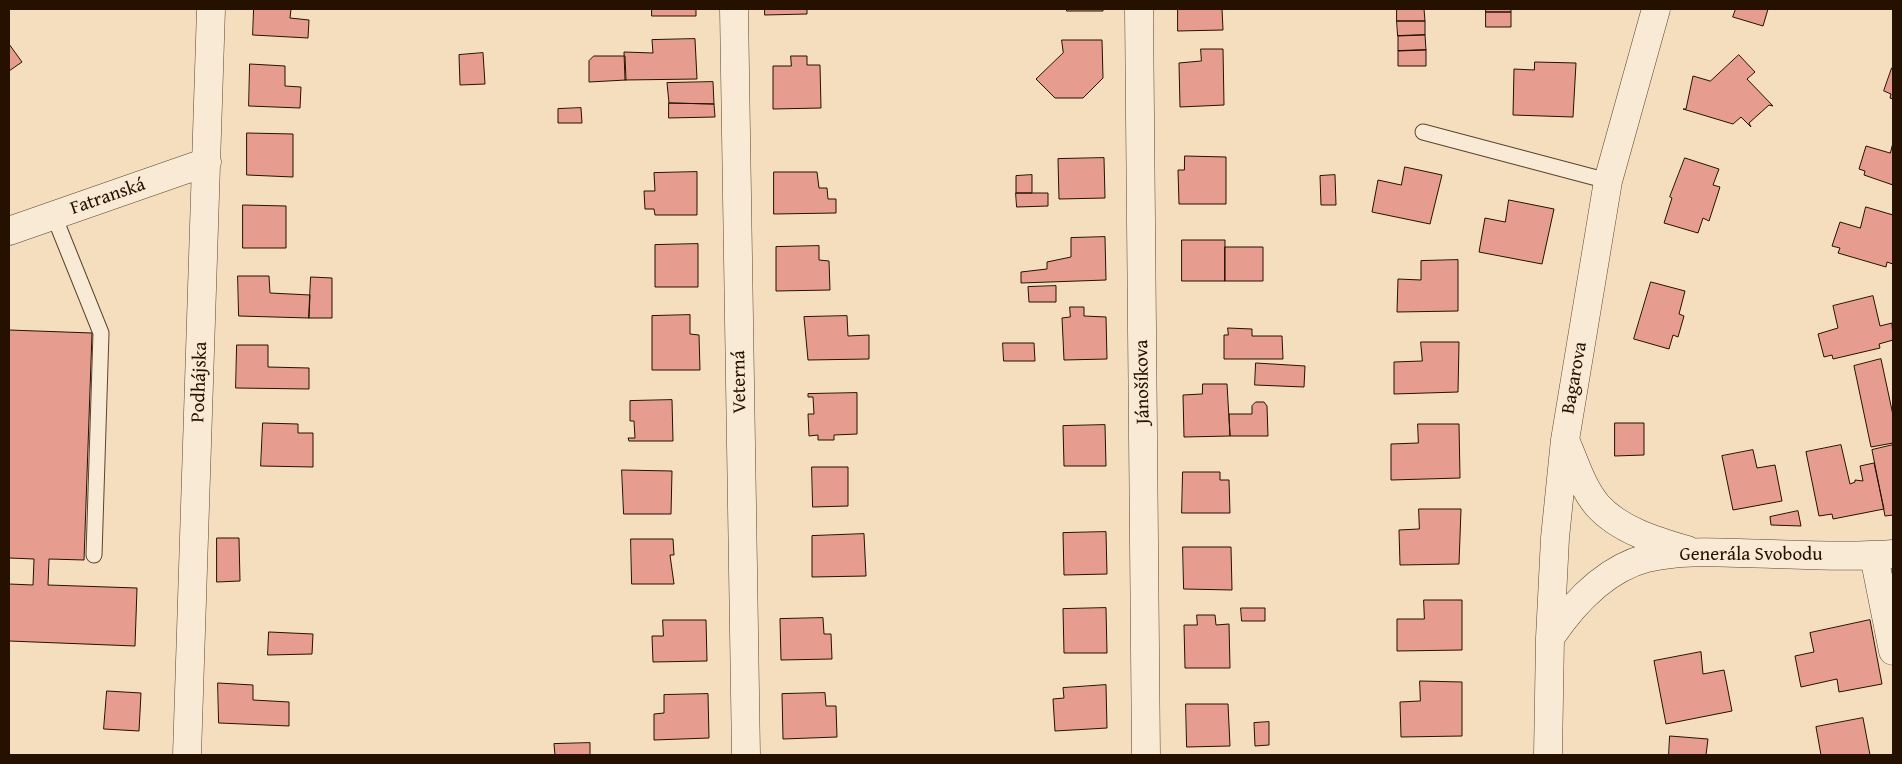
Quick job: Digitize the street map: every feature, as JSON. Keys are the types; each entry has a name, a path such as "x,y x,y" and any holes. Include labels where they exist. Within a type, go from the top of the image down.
{"street":[{"name":"Podhájska","path":"187,755 207,162 210,9"},
{"name":"Veterná","path":"734,9 746,755"},
{"name":"Jánošíkova","path":"1139,9 1146,755"},
{"name":"Bagarova","path":"1548,755 1550,638 1555,538 1565,440 1608,181 1656,9"},
{"name":"Fatranská","path":"9,231 207,162"},
{"path":"1565,440 1581,477 1597,505 1623,526 1654,540 1693,552"},
{"name":"Generála Svobodu","path":"1550,638 1570,608 1596,586 1618,571 1646,559 1693,552 1884,555"},
{"path":"1884,555 1893,651"}],"lane":[{"path":"1423,132 1608,181"},
{"path":"54,216 101,333 94,555"}],"building":[{"path":"254,9 291,9 290,18 309,20 308,38 253,35"},
{"path":"652,9 696,9 696,16 652,16"},
{"path":"765,9 807,9 807,14 765,15"},
{"path":"1067,9 1103,9 1103,11 1067,11"},
{"path":"1178,9 1222,9 1223,30 1178,31"},
{"path":"1397,9 1424,9 1425,21 1397,21"},
{"path":"1486,9 1511,9 1511,12 1486,12"},
{"path":"1736,9 1768,9 1763,26 1733,17"},
{"path":"1486,12 1511,12 1511,27 1486,27"},
{"path":"1397,21 1425,21 1425,35 1398,36"},
{"path":"1425,35 1426,50 1398,51 1398,36"},
{"path":"695,39 697,79 625,80 624,52 653,53 652,40"},
{"path":"1062,40 1102,40 1103,78 1083,98 1055,98 1036,79 1063,53"},
{"path":"9,44 22,62 9,71"},
{"path":"1201,49 1223,49 1224,105 1180,107 1179,63 1201,61"},
{"path":"1426,50 1426,66 1398,66 1398,51"},
{"path":"483,53 485,84 460,85 459,55"},
{"path":"1739,55 1755,72 1747,79 1773,106 1769,105 1749,123 1751,127 1741,117 1733,124 1683,109 1686,109 1693,76 1710,81"},
{"path":"594,56 625,56 626,80 589,82 589,61"},
{"path":"791,56 807,56 807,65 820,65 821,108 773,109 773,66 791,66"},
{"path":"1535,62 1576,63 1573,117 1513,115 1514,69 1534,70"},
{"path":"250,64 285,66 285,86 301,87 300,108 249,106"},
{"path":"1892,68 1893,99 1890,98 1891,94 1884,91"},
{"path":"713,82 714,104 669,103 667,83"},
{"path":"669,103 714,104 715,117 669,118"},
{"path":"581,108 582,123 558,123 558,109"},
{"path":"247,133 293,134 293,177 247,175"},
{"path":"1893,143 1893,185 1864,175 1865,171 1859,169 1866,146 1890,153"},
{"path":"1185,156 1226,157 1226,204 1179,204 1178,170 1184,170"},
{"path":"1104,158 1105,198 1059,199 1058,159"},
{"path":"1685,158 1719,169 1713,185 1720,187 1709,221 1703,218 1698,233 1664,223 1672,198 1670,197"},
{"path":"1405,167 1442,175 1430,224 1372,212 1378,180 1401,185"},
{"path":"697,172 697,215 655,215 654,209 645,209 644,191 655,191 654,173"},
{"path":"774,172 817,172 819,188 827,188 828,199 836,199 836,213 774,214"},
{"path":"1032,175 1032,193 1016,193 1016,176"},
{"path":"1335,175 1336,205 1321,205 1320,176"},
{"path":"1016,193 1048,193 1048,206 1017,207"},
{"path":"1509,200 1554,209 1542,264 1479,252 1485,218 1505,222"},
{"path":"243,205 286,206 286,248 243,248"},
{"path":"1866,207 1893,215 1893,264 1887,262 1886,267 1838,253 1840,248 1832,246 1840,222 1860,228"},
{"path":"1105,237 1106,280 1021,283 1021,272 1047,269 1047,262 1071,257 1071,238"},
{"path":"1182,240 1225,240 1225,281 1182,281"},
{"path":"698,244 698,287 655,287 655,245"},
{"path":"819,246 819,260 829,261 830,290 776,291 776,247"},
{"path":"1225,247 1263,247 1263,281 1225,281"},
{"path":"1458,260 1458,311 1397,312 1398,279 1421,280 1421,261"},
{"path":"238,276 269,276 270,293 310,295 309,318 239,316"},
{"path":"311,277 332,278 332,318 309,318"},
{"path":"1651,282 1685,291 1679,314 1684,316 1678,337 1673,335 1669,349 1634,339"},
{"path":"1056,286 1056,302 1029,302 1028,287"},
{"path":"1873,296 1880,326 1892,323 1893,340 1879,344 1880,348 1833,359 1832,355 1824,357 1818,334 1838,328 1833,306"},
{"path":"1070,307 1084,307 1084,316 1106,317 1107,359 1064,360 1062,318 1070,317"},
{"path":"690,315 690,334 699,335 700,370 652,370 652,316"},
{"path":"847,316 848,336 869,335 869,359 808,360 804,317"},
{"path":"1228,328 1252,329 1252,336 1282,336 1283,359 1224,359 1224,335 1228,335"},
{"path":"9,330 92,333 84,560 49,559 48,585 137,588 135,646 9,641 9,584 33,585 34,559 9,558"},
{"path":"1421,342 1459,342 1458,392 1394,394 1394,362 1422,361"},
{"path":"1003,343 1034,343 1035,361 1004,361"},
{"path":"237,345 268,345 268,367 309,368 309,389 236,388"},
{"path":"1881,359 1893,415 1893,443 1871,447 1854,366"},
{"path":"1256,363 1305,366 1304,387 1255,385"},
{"path":"1203,384 1227,384 1230,436 1184,437 1183,395 1202,394"},
{"path":"857,393 857,434 834,435 834,440 818,440 818,435 809,436 808,414 814,414 813,397 808,397 808,394"},
{"path":"672,400 673,441 629,441 628,438 635,438 634,421 630,421 630,401"},
{"path":"1256,402 1264,402 1267,406 1268,436 1230,436 1229,414 1252,414 1252,406"},
{"path":"263,423 298,424 298,433 313,433 313,467 261,466"},
{"path":"1615,423 1644,423 1644,455 1615,456"},
{"path":"1418,424 1459,424 1460,478 1391,480 1391,444 1418,443"},
{"path":"1105,425 1106,466 1064,466 1063,426"},
{"path":"1841,445 1850,484 1855,482 1855,480 1863,481 1860,466 1874,463 1884,509 1833,519 1832,514 1819,516 1806,452"},
{"path":"1893,445 1893,515 1885,516 1872,450"},
{"path":"1753,450 1757,468 1775,465 1782,501 1733,510 1722,456"},
{"path":"812,467 848,467 848,506 813,507"},
{"path":"622,470 672,471 671,514 624,514"},
{"path":"1183,472 1220,472 1220,480 1229,480 1230,513 1182,513"},
{"path":"1419,509 1461,509 1459,564 1400,565 1399,530 1419,529"},
{"path":"1798,511 1801,526 1771,525 1770,517"},
{"path":"1106,532 1107,574 1064,575 1063,533"},
{"path":"864,534 866,576 812,577 812,536"},
{"path":"217,538 239,538 240,581 217,582"},
{"path":"631,539 673,539 674,555 670,555 674,584 632,584"},
{"path":"1183,547 1231,547 1232,590 1184,589"},
{"path":"1424,600 1462,600 1462,650 1397,651 1397,619 1424,619"},
{"path":"1106,608 1107,653 1064,653 1063,609"},
{"path":"1241,608 1265,608 1265,621 1242,621"},
{"path":"1197,615 1215,615 1216,625 1229,624 1230,668 1185,668 1184,625 1197,625"},
{"path":"823,618 824,634 831,634 832,659 781,660 780,619"},
{"path":"663,620 706,620 707,661 653,662 652,636 663,636"},
{"path":"1870,620 1882,684 1839,692 1837,679 1801,687 1795,656 1814,652 1810,633"},
{"path":"269,632 313,634 312,654 268,655"},
{"path":"1701,652 1703,674 1724,670 1732,711 1666,724 1654,661"},
{"path":"1420,681 1462,682 1462,736 1401,737 1400,702 1420,701"},
{"path":"218,683 253,685 253,700 289,702 289,726 219,723"},
{"path":"1106,685 1107,728 1055,731 1053,699 1064,698 1063,688"},
{"path":"107,691 141,693 139,731 104,729"},
{"path":"825,693 826,706 836,706 837,737 783,739 782,694"},
{"path":"708,694 709,738 654,740 654,714 664,713 664,695"},
{"path":"1186,704 1228,704 1230,746 1187,747"},
{"path":"1863,718 1870,755 1821,755 1816,727"},
{"path":"1269,722 1269,745 1255,746 1254,723"},
{"path":"1670,736 1708,739 1706,755 1669,755"},
{"path":"590,743 590,755 555,755 554,744"}]}
